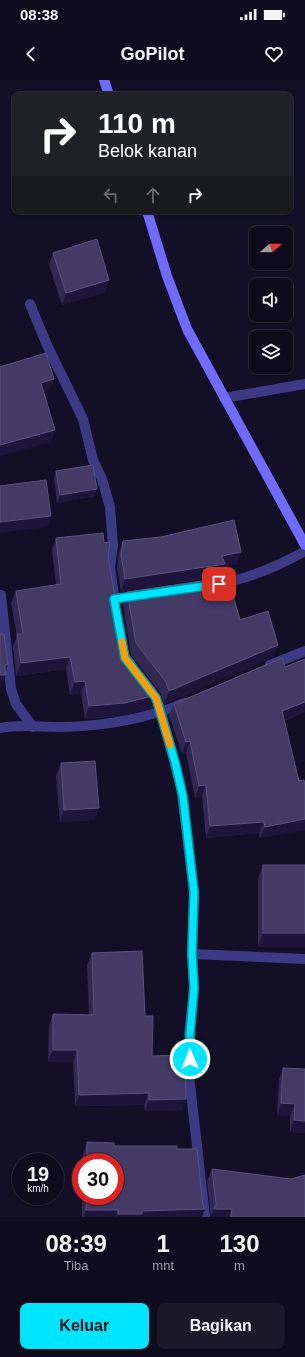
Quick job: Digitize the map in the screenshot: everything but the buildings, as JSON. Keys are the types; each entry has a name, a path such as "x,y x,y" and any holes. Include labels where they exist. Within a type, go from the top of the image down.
{"street":[{"path":"104,80 108,92"},
{"path":"148,214 167,276 187,329 305,545"},
{"path":"30,304 47,345 83,418 93,460 102,479 110,506 113,546 110,567 117,601"},
{"path":"224,398 305,384"},
{"path":"204,586 234,582 280,565 305,551"},
{"path":"1,595 11,689 16,704 33,727"},
{"path":"262,669 305,651"},
{"path":"141,678 156,698 161,712 177,768 185,807 194,892 192,954 194,988 190,1034 190,1084 206,1217"},
{"path":"0,728 26,725 33,727 122,722 161,712 190,700"},
{"path":"192,954 305,959"}],"slow traffic":[{"path":"122,642 125,658 156,698 170,745"}],"route":[{"path":"190,1059 190,1034 194,988 192,954 194,892 188,847 185,807 175,762 156,698 125,658 114,599 219,584"}]}
